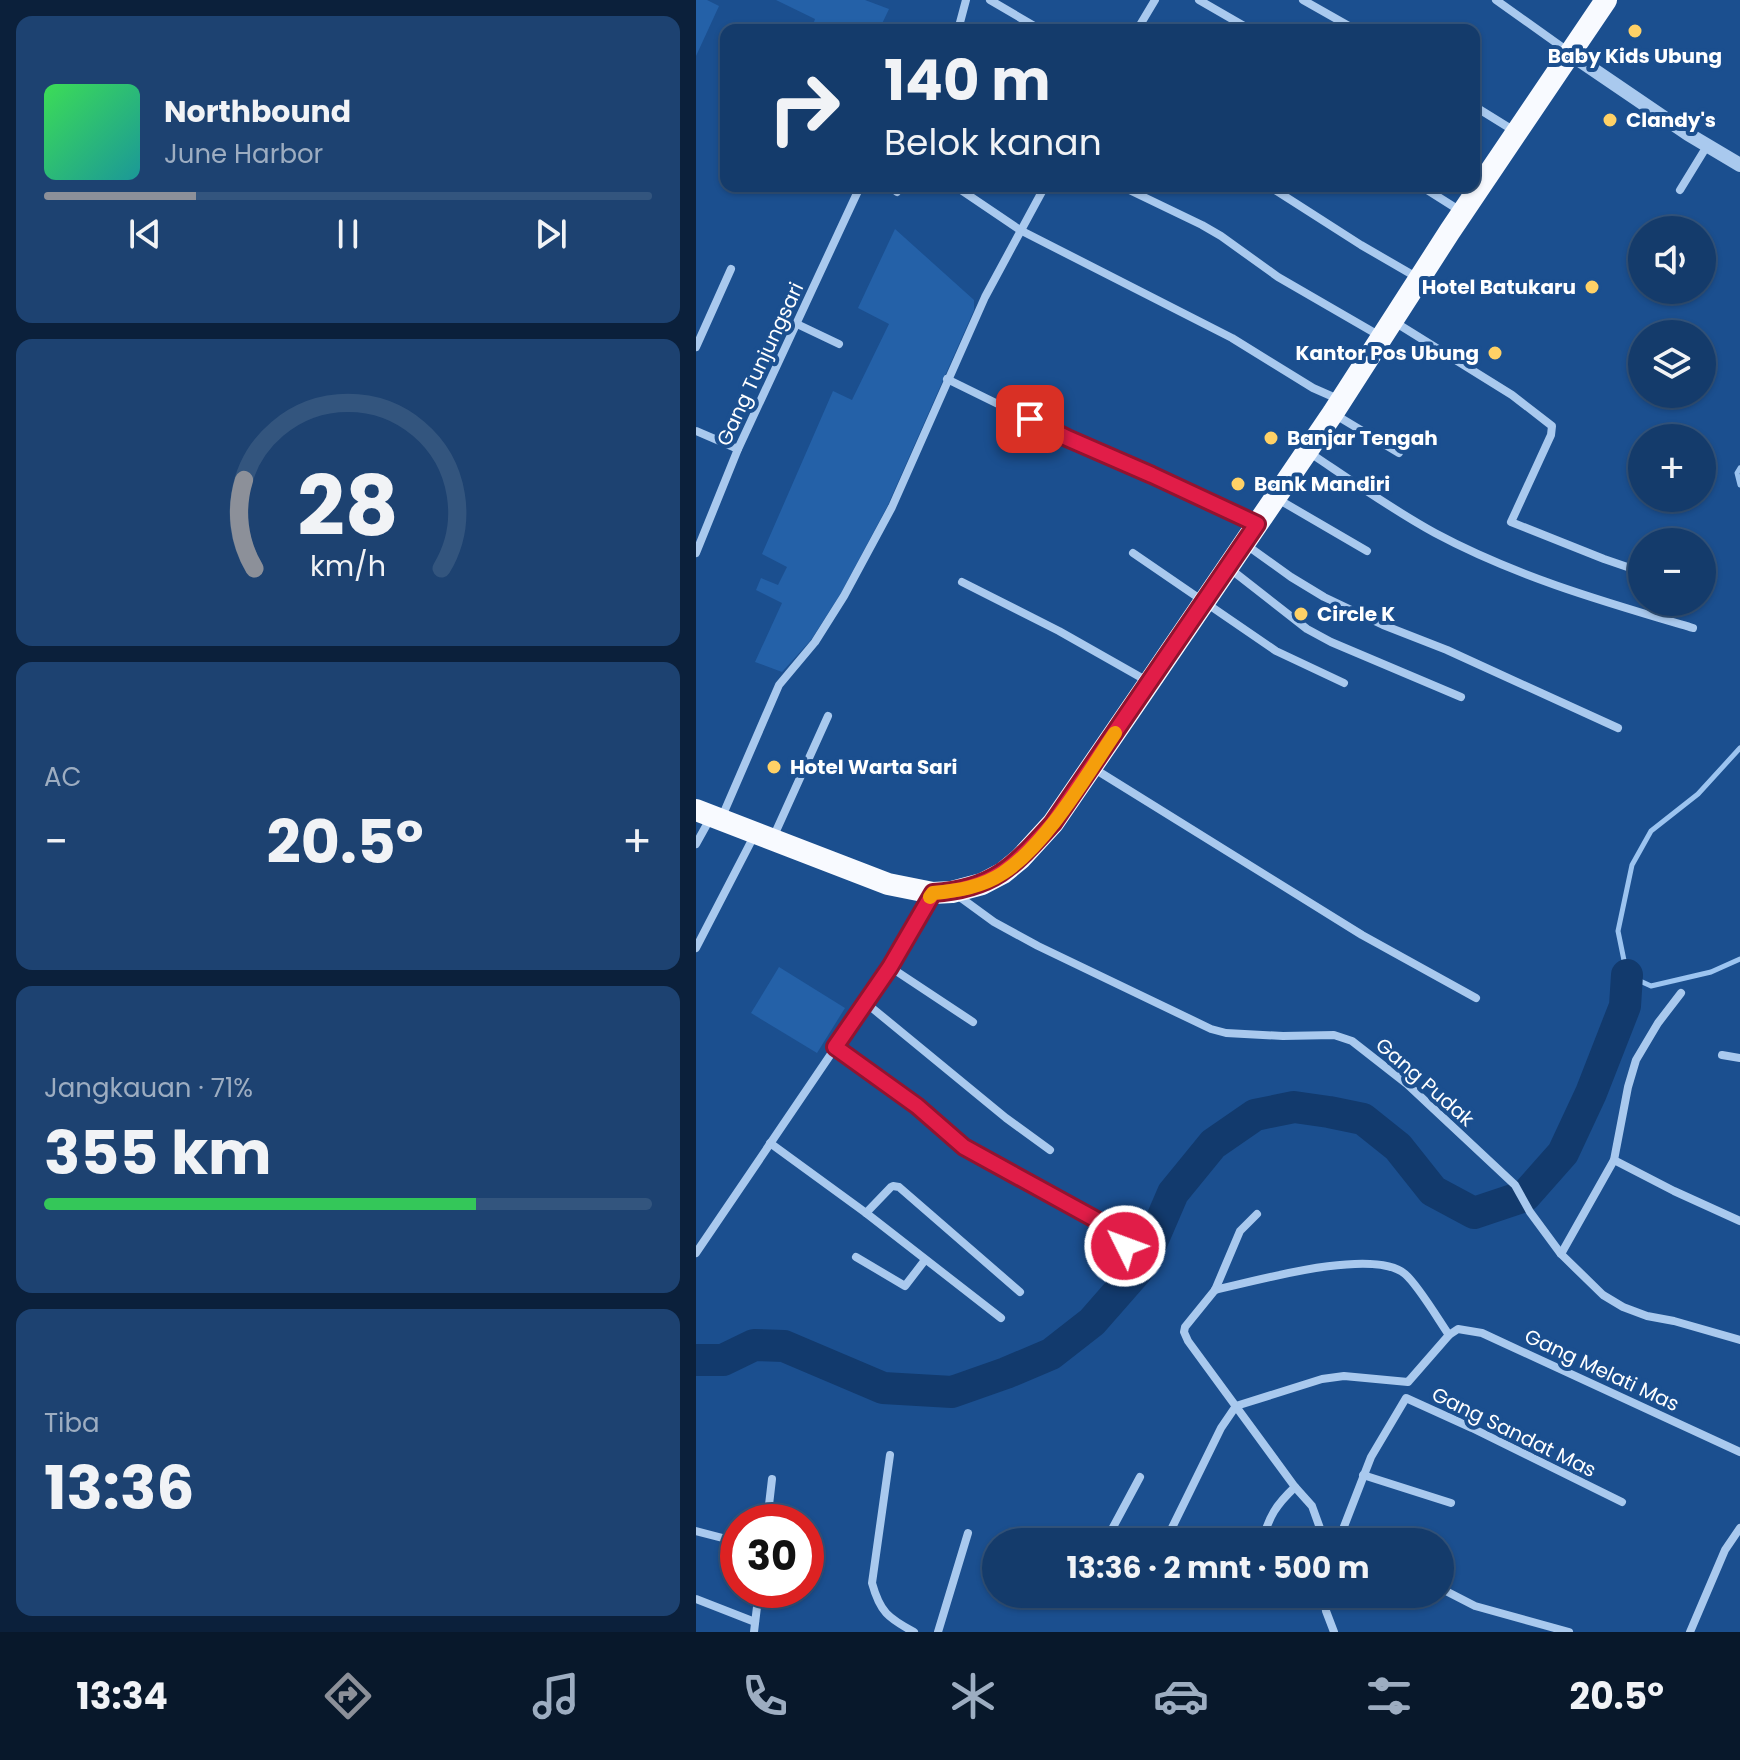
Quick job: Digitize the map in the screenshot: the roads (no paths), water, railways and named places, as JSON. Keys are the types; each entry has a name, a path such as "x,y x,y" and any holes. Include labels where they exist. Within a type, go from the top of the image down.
{"highway":[{"path":"1481,172 1516,132 1606,0"},
{"path":"709,815 888,884 942,892 982,884 1003,873 1053,823 1092,767 1337,407 1463,213 1472,192"}],"street":[{"path":"960,24 966,0"},
{"path":"990,0 1031,24"},
{"path":"1199,0 1241,24"},
{"path":"1303,0 1345,24"},
{"path":"1496,0 1569,53 1740,165"},
{"path":"1140,24 1152,2"},
{"path":"1480,110 1516,132"},
{"path":"1680,190 1707,146"},
{"name":"Gang Tunjungsari","path":"696,553 738,449 858,192"},
{"path":"964,192 1020,230 1232,338 1313,388 1399,453"},
{"path":"696,844 779,685 815,642 844,596 892,507 985,297 1042,192"},
{"path":"1133,192 1221,236 1278,277 1387,329 1512,395 1552,426 1551,435 1511,522 1628,567"},
{"path":"1278,192 1419,278"},
{"path":"1430,192 1463,213"},
{"path":"696,347 731,269"},
{"path":"797,324 839,344"},
{"path":"947,379 1067,438 1257,524"},
{"path":"696,431 738,449"},
{"path":"1307,451 1407,517 1474,552 1546,583 1693,628"},
{"path":"1276,497 1367,551"},
{"path":"1244,544 1324,597 1618,728"},
{"path":"1133,553 1276,651 1344,683"},
{"path":"1228,567 1331,642 1461,697"},
{"path":"962,582 1059,631 1149,683"},
{"path":"696,948 763,837 828,716"},
{"path":"1092,767 1362,935 1476,998"},
{"path":"696,1253 942,892"},
{"name":"Gang Pudak","path":"942,892 1027,940 1211,1029 1226,1033 1283,1036 1334,1035 1352,1041 1407,1084 1515,1185 1530,1212 1561,1254 1603,1295 1647,1316 1740,1340"},
{"path":"890,967 973,1022"},
{"path":"1561,1254 1614,1160 1636,1060 1681,993"},
{"path":"866,1003 1006,1118 1050,1150"},
{"path":"835,1047 917,1106 964,1147 1113,1229 1125,1246"},
{"path":"1722,1055 1740,1058"},
{"path":"770,1143 1001,1318"},
{"path":"1614,1160 1740,1221"},
{"path":"866,1213 891,1187 899,1187 1020,1292"},
{"path":"1257,1214 1240,1231 1215,1290 1184,1332 1295,1487 1312,1506 1320,1528"},
{"path":"856,1257 905,1286 925,1260"},
{"path":"1172,1528 1221,1428 1236,1406 1322,1379 1344,1376 1408,1382 1449,1335 1403,1272 1390,1267 1356,1263 1331,1265 1215,1290"},
{"name":"Gang Melati Mas","path":"1449,1335 1458,1329 1482,1333 1740,1452"},
{"name":"Gang Sandat Mas","path":"1343,1528 1363,1475 1406,1398 1622,1502"},
{"path":"890,1455 872,1583 883,1612 895,1627 914,1632"},
{"path":"1363,1475 1451,1503"},
{"path":"1113,1528 1140,1477"},
{"path":"769,1504 772,1479"},
{"path":"1266,1528 1278,1503 1295,1487"},
{"path":"1690,1632 1725,1550 1740,1528"},
{"path":"696,1531 720,1537"},
{"path":"938,1632 968,1533"},
{"path":"1454,1595 1475,1606 1569,1632"},
{"path":"696,1599 754,1627"},
{"path":"1326,1608 1334,1632"}],"waterway":[{"path":"1740,468 1737,473 1740,485"},
{"path":"1740,748 1698,794 1651,831 1632,865 1618,931 1627,975 1651,986 1711,972 1740,959"},
{"path":"696,1360 723,1360 754,1345 784,1346 883,1388 952,1392 1051,1354 1092,1322 1142,1265 1173,1193 1213,1144 1255,1115 1294,1107 1363,1119 1398,1147 1433,1191 1474,1213 1525,1196 1563,1153 1591,1093 1625,1006 1627,975"}],"place":[{"name":"Baby Kids Ubung","path":"1635,31"},
{"name":"Clandy's","path":"1610,120"},
{"name":"Hotel Batukaru","path":"1592,287"},
{"name":"Kantor Pos Ubung","path":"1495,353"},
{"name":"Banjar Tengah","path":"1271,438"},
{"name":"Bank Mandiri","path":"1238,484"},
{"name":"Circle K","path":"1301,614"},
{"name":"Hotel Warta Sari","path":"774,767"}]}
